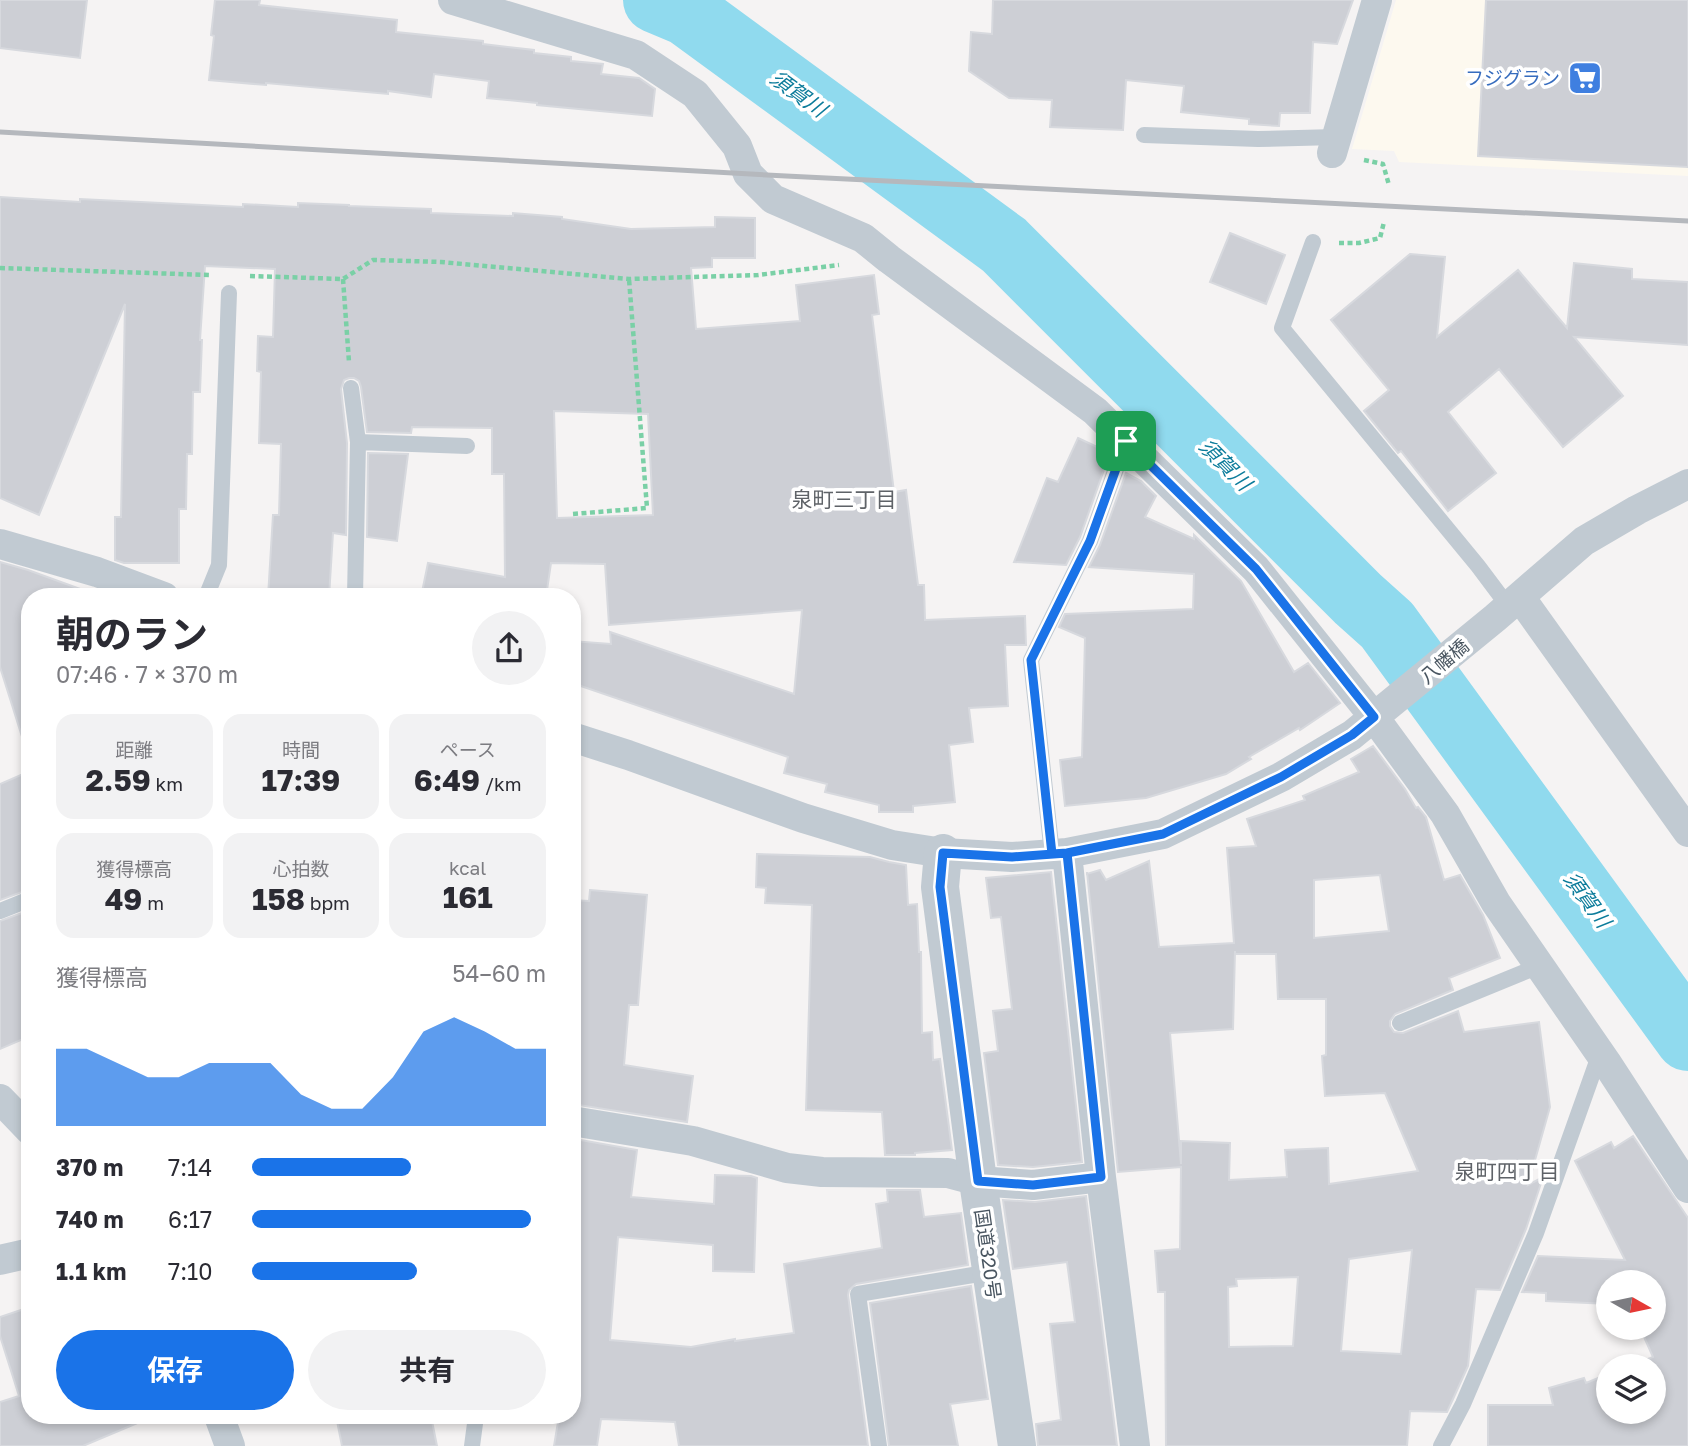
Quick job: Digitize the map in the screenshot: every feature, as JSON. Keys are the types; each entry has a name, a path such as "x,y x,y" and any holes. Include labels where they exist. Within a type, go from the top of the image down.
{"street":[{"path":"453,0 636,55 695,94 737,146 748,174 773,199 863,238 1095,411 1256,569 1384,710 1496,903 1600,1053 1688,1188"},
{"path":"1334,145 1377,0"},
{"name":"八幡橋","path":"581,740 816,822 892,845 943,853 1012,857 1059,853 1163,834 1281,777 1352,735 1584,541 1688,484"},
{"path":"0,544 97,572 140,588"},
{"path":"1508,607 1688,832"},
{"name":"国道320号","path":"943,853 940,887 978,1181 1017,1446"},
{"path":"1059,853 1135,1446"},
{"path":"0,1099 21,1121"},
{"path":"581,1122 693,1140 787,1168 822,1171 948,1172 978,1181 1033,1185 1101,1177"},
{"path":"0,1260 21,1255"},
{"path":"222,1424 230,1446"}],"lane":[{"path":"1144,135 1334,145"},
{"path":"1313,242 1282,328 1470,556 1508,607"},
{"path":"210,588 219,565 229,293"},
{"path":"351,388 358,442 355,588"},
{"path":"1059,853 1031,660 1090,541 1126,441"},
{"path":"358,442 467,446"},
{"path":"0,911 21,903"},
{"path":"1400,1023 1539,966"},
{"path":"1441,1446 1463,1404 1536,1233 1600,1053"},
{"path":"879,1446 858,1294 991,1272"},
{"path":"472,1446 475,1424"}],"path":[{"path":"1313,242 1359,243 1380,238 1384,222"},
{"path":"247,276 343,279 373,260 441,262 629,279 758,275 889,258"},
{"path":"0,268 220,275"},
{"path":"343,279 351,388"},
{"path":"573,514 647,508 629,279"}],"shaded area":[{"name":"フジグラン","path":"1396,0 1688,0 1688,176 1399,162 1394,151 1352,149"}],"building":[{"path":"0,0 87,0 80,58 0,48"},
{"path":"215,0 260,0 259,5 397,20 396,32 483,41 483,44 571,57 571,61 603,64 601,74 639,78 655,89 652,116 487,98 489,81 434,74 431,97 388,91 388,94 209,80"},
{"path":"993,0 1353,0 1337,44 1313,42 1310,113 1280,113 1279,126 1249,124 1249,119 1181,112 1184,86 1126,80 1123,130 1050,127 1052,100 1009,98 969,71 971,32 992,34"},
{"name":"フジグラン","path":"1486,0 1688,0 1688,167 1478,156"},
{"path":"0,197 243,207 243,204 298,207 298,203 431,209 431,213 513,216 513,213 562,217 631,229 715,227 715,217 755,218 755,258 712,258 712,267 691,268 696,329 800,321 796,285 874,275 879,314 872,315 894,492 906,490 918,585 924,585 925,620 1025,616 1026,645 1005,645 1008,706 969,708 973,742 949,745 955,802 913,806 913,812 879,812 879,805 825,792 827,784 784,773 788,757 581,686 581,642 611,644 610,632 794,694 802,610 609,625 605,564 551,563 547,588 423,588 428,563 505,577 504,474 492,474 492,428 412,427 411,433 367,432 361,387 359,381 354,378 344,380 341,389 347,443 346,535 333,533 330,588 269,588 273,515 279,515 281,444 259,443 261,372 257,371 258,336 273,337 275,269 205,266 200,392 193,392 192,454 187,454 186,509 179,509 179,563 124,563 115,560 115,517 121,517 125,304 39,515 0,498","holes":["554,411 648,414 653,515 557,518"]},
{"path":"1230,233 1285,255 1266,304 1210,282"},
{"path":"1410,254 1445,257 1437,337 1518,270 1567,328 1574,263 1632,269 1632,279 1688,282 1688,345 1574,337 1623,396 1563,447 1499,369 1448,412 1496,473 1448,511 1401,451 1398,453 1364,411 1389,390 1331,320"},
{"path":"1078,438 1110,453 1080,537 1066,565 1014,562 1047,478 1058,482"},
{"path":"368,453 408,454 397,541 367,537"},
{"path":"1126,473 1141,481 1156,496 1145,517 1194,539 1194,535 1241,581 1294,672 1308,663 1340,703 1300,730 1299,728 1249,757 1251,759 1226,774 1146,798 1065,806 1060,760 1082,757 1085,638 1059,627 1065,614 1193,609 1194,574 1089,567 1100,545"},
{"path":"0,562 77,588 21,588 21,734 0,667"},
{"path":"1373,746 1416,808 1426,817 1444,880 1460,875 1483,915 1500,958 1449,978 1453,990 1395,1014 1390,1026 1394,1032 1403,1033 1458,1011 1464,1032 1539,1022 1550,1107 1528,1185 1543,1177 1526,1229 1500,1290 1476,1289 1468,1366 1447,1412 1410,1411 1407,1446 1166,1446 1165,1292 1158,1292 1155,1251 1180,1249 1181,1167 1118,1172 1087,874 1100,870 1106,880 1149,861 1159,947 1234,943 1227,848 1256,846 1247,819 1305,800 1303,796 1359,772 1351,759","holes":["1380,875 1389,931 1314,938 1314,880","1235,951 1235,954 1276,954 1278,999 1326,999 1326,1055 1322,1056 1325,1096 1385,1093 1418,1171 1329,1184 1328,1148 1285,1150 1287,1177 1229,1180 1230,1143 1181,1141 1181,1164 1170,1033 1233,1029","1412,1250 1401,1354 1341,1351 1349,1259","1298,1277 1293,1346 1229,1347 1228,1287 1237,1286 1236,1279"]},
{"path":"21,775 21,892 0,900 0,784"},
{"path":"757,854 870,857 906,865 908,905 917,904 921,952 922,1033 932,1032 933,1060 940,1059 952,1150 915,1155 885,1155 882,1112 806,1110 812,905 765,903 766,888 756,887"},
{"path":"1051,872 1082,1162 1033,1167 998,1165 984,1053 998,1051 993,1011 1012,1009 1001,917 991,918 986,878"},
{"path":"590,890 647,895 638,1005 629,1005 624,1065 693,1076 687,1122 581,1105 581,901 589,901"},
{"path":"21,913 21,1040 0,1049 0,921"},
{"path":"1633,1136 1688,1218 1688,1446 1488,1446 1488,1405 1553,1405 1549,1388 1584,1378 1586,1383 1596,1379 1596,1424 1666,1424 1666,1354 1652,1354 1645,1340 1666,1340 1666,1270 1596,1270 1596,1303 1546,1301 1546,1293 1522,1292 1538,1256 1625,1260 1575,1161 1611,1142 1614,1148"},
{"path":"581,1140 637,1150 631,1197 714,1204 715,1175 757,1178 754,1272 713,1271 713,1245 618,1237 610,1340 691,1347 794,1333 784,1264 882,1248 876,1204 888,1202 887,1190 920,1190 924,1217 961,1213 968,1265 856,1284 849,1290 868,1446 679,1446 675,1422 601,1419 597,1446 554,1446 558,1424 581,1424"},
{"path":"1086,1196 1117,1446 1038,1446 1036,1424 1061,1420 1050,1324 1075,1322 1067,1262 1013,1269 1003,1200 1035,1202"},
{"path":"971,1286 988,1399 950,1404 958,1446 889,1446 870,1303"},
{"path":"21,1310 21,1424 135,1424 83,1446 0,1446 0,1402 19,1396 0,1336 0,1317"},
{"path":"338,1424 433,1424 437,1446 342,1446"}],"waterway":[{"name":"須賀川","path":"656,0 687,13 1004,245 1387,625 1688,1038"}],"railway":[{"path":"0,132 786,176 1688,221"}],"place":[{"name":"フジグラン","path":"1585,78"}],"district":[{"name":"泉町三丁目","path":"844,500"},
{"name":"泉町四丁目","path":"1507,1172"}],"route":[{"path":"1126,441 1090,541 1031,660 1052,854 1067,853 1101,1177 1033,1185 978,1181 940,887 943,853 1012,857 1067,853 1163,834 1281,777 1352,735 1374,717 1256,569 1126,441"}]}
